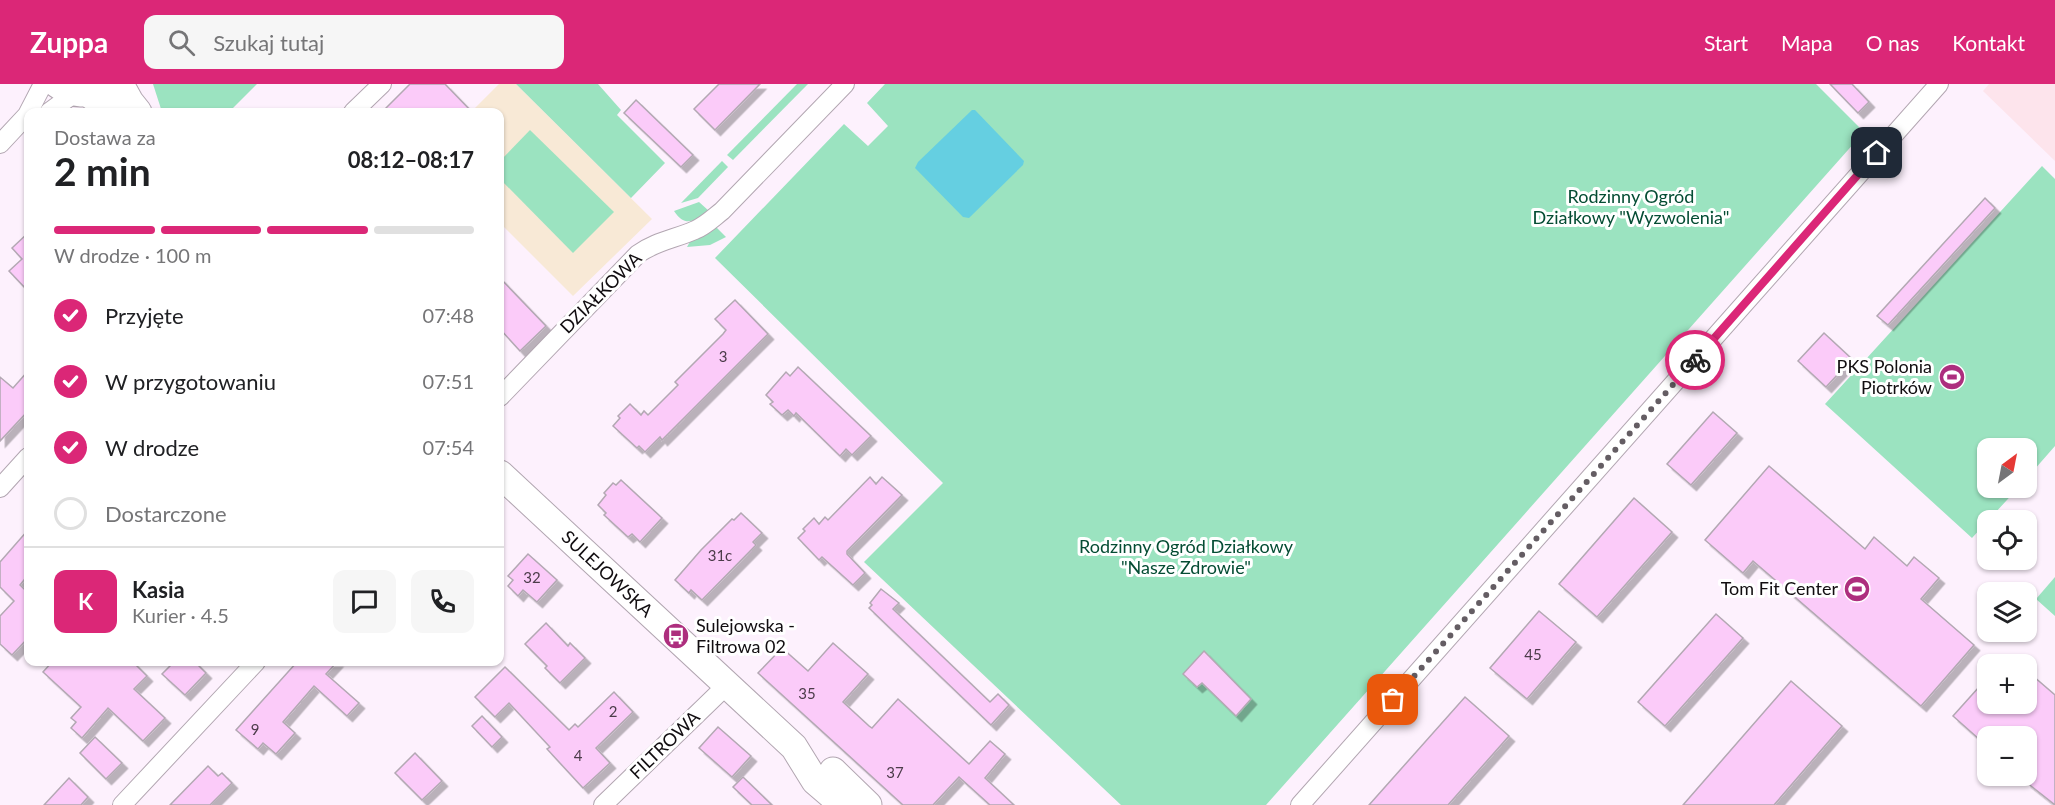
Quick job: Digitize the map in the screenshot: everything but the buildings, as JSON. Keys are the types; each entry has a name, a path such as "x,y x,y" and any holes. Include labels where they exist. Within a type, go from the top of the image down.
{"main road":[{"path":"120,84 135,108"},
{"path":"81,89 107,108"},
{"name":"SULEJOWSKA","path":"504,478 794,747 827,765 868,805"},
{"name":"SULEJOWSKA","path":"794,747 816,781 843,805"}],"street":[{"path":"31,108 43,84"},
{"path":"357,108 382,84"},
{"name":"DZIAŁKOWA","path":"504,394 638,254 657,242 695,230 722,211 845,84"},
{"path":"1300,805 1939,84"},
{"path":"55,108 81,89"},
{"path":"0,144 24,118"},
{"path":"0,150 24,134"},
{"path":"0,488 24,461"},
{"path":"122,805 252,666"},
{"name":"FILTROWA","path":"603,805 726,685"}],"shaded area":[{"path":"499,84 516,84 652,219 573,296 504,227 504,108 475,108"},
{"path":"1989,84 2055,84 2055,161 1983,91"}],"green space":[{"path":"153,84 257,84 233,108 161,108"},
{"path":"516,84 598,84 621,110 617,115 665,163 631,198"},
{"path":"797,84 808,84 733,160 727,155"},
{"path":"885,84 1816,84 1864,132 1266,805 1121,805 864,562 943,483 715,258 844,124 868,146 888,126 867,103"},
{"path":"530,130 614,212 573,253 504,183 504,157"},
{"path":"722,161 728,167 698,198 681,203"},
{"name":"PKS Polonia Piotrków","path":"2042,166 2055,179 2055,446 2037,467 2037,438 1977,438 1977,498 2009,498 1998,510 1977,510 1977,533 1972,538 1825,404"},
{"path":"699,202 709,211 695,220 682,220 674,211"},
{"path":"716,227 726,237 710,245 687,247 691,240"},
{"path":"2055,577 2055,616 2037,598"}],"water":[{"path":"972,110 975,110 1024,161 1023,165 969,218 963,217 915,168 918,162"}],"way so far":[{"path":"1393,700 1695,360"}],"place":[{"name":"PKS Polonia Piotrków","path":"1952,377"},
{"name":"Tom Fit Center","path":"1857,589"},
{"name":"Sulejowska - Filtrowa 02","path":"676,636"}],"route":[{"path":"1695,360 1877,153"}],"park label":[{"name":"Rodzinny Ogród Działkowy \"Wyzwolenia\"","path":"1631,207"},
{"name":"Rodzinny Ogród Działkowy \"Nasze Zdrowie\"","path":"1186,557"}]}
